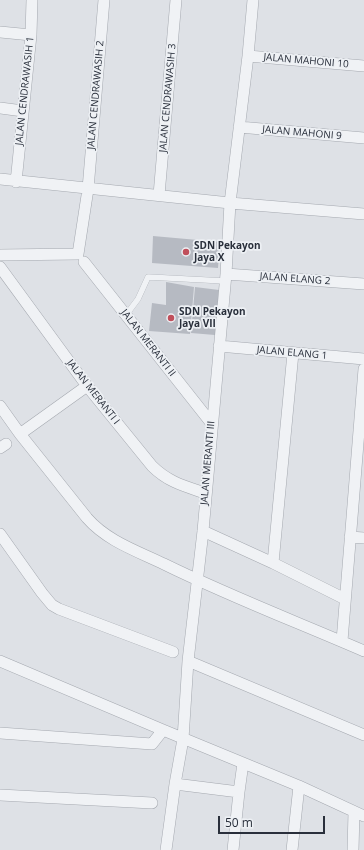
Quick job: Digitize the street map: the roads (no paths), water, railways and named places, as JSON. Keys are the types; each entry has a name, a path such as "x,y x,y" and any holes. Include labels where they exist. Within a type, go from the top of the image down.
{"street":[{"name":"JALAN CENDRAWASIH 1","path":"16,182 31,35 32,0"},
{"name":"JALAN CENDRAWASIH 2","path":"0,255 78,254 88,189 104,0"},
{"name":"JALAN CENDRAWASIH 3","path":"159,195 176,0"},
{"name":"JALAN MERANTI III","path":"166,850 175,784 184,739 188,661 203,531 230,203 248,56 252,0"},
{"path":"0,32 31,35"},
{"name":"JALAN MAHONI 10","path":"248,56 364,66"},
{"path":"0,108 23,111"},
{"name":"JALAN MAHONI 9","path":"239,127 364,138"},
{"path":"0,179 16,182 230,203 364,214"},
{"name":"JALAN MERANTI II","path":"84,262 212,424"},
{"name":"JALAN MERANTI I","path":"0,267 87,386 158,472 164,477 180,485 205,493"},
{"name":"JALAN ELANG 2","path":"225,277 364,284"},
{"name":"JALAN ELANG 1","path":"219,346 364,359"},
{"path":"273,563 293,353"},
{"path":"342,641 364,368"},
{"path":"20,434 87,386"},
{"path":"0,406 20,434 87,518 112,540 197,580 364,651"},
{"path":"203,531 273,563 345,599"},
{"path":"0,534 52,605 173,652"},
{"path":"350,537 364,538"},
{"path":"0,661 299,786 359,814 353,850"},
{"path":"188,661 364,735"},
{"path":"0,733 152,744 163,730"},
{"path":"233,850 243,763"},
{"path":"175,784 239,792"},
{"path":"292,850 299,786"},
{"path":"0,794 152,803"}],"lane":[{"path":"126,314 138,299 148,277 225,277"}],"place":[{"name":"SDN Pekayon Jaya X","path":"186,252"},
{"name":"SDN Pekayon Jaya VII","path":"171,318"}]}
